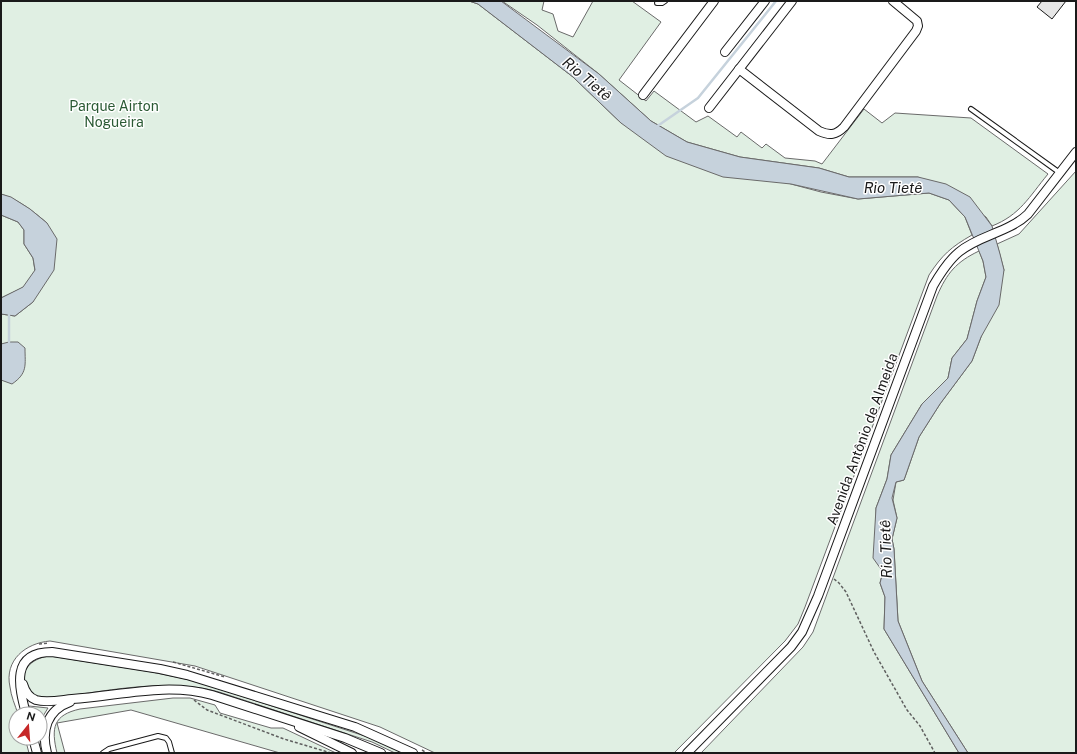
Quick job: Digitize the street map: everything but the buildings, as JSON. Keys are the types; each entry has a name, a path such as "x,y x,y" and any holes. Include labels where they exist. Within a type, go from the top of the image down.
{"street":[{"path":"643,95 714,1"},
{"path":"725,52 765,1"},
{"path":"709,108 792,1"},
{"path":"739,69 819,131 828,135 833,135 844,127 916,31 917,21 893,1"},
{"name":"Avenida Antônio de Almeida","path":"687,753 791,647 802,632 826,574 933,286 950,261 959,252 970,245 1012,227 1028,214 1076,152"},
{"path":"24,706 18,681 22,669 32,656 41,652 52,652 160,669 187,675 355,728 413,753"},
{"path":"22,669 25,691 34,699 46,701 85,698 176,688 205,693 275,715 345,738 381,753"},
{"path":"47,753 44,733 48,719 58,707 85,698"},
{"path":"275,715 352,753"}],"lane":[{"path":"657,3 665,1"},
{"path":"971,109 1060,173"},
{"path":"103,753 109,749 158,736 166,738 169,742 172,753"}],"path":[{"path":"826,574 839,583 846,592 874,652 907,710 920,726 935,753"},
{"path":"192,698 197,704 207,710 284,739 331,753"}],"green space":[{"name":"Parque Airton Nogueira","path":"1,1 469,1 478,4 573,77 621,123 791,184 821,192 858,199 929,193 949,200 965,217 972,235 948,252 938,262 929,275 798,624 785,641 674,753 435,753 380,727 195,666 50,641 41,642 25,649 14,661 10,669 9,677 15,706 8,706 8,746 27,746 29,753 1,753 1,314 15,316 33,302 47,223 26,206 1,194"},
{"path":"502,1 544,1 542,10 553,14 558,31 573,37 593,1 632,1 661,22 619,80 646,101 654,91 696,122 708,116 737,137 741,132 762,148 766,144 785,158 815,161 822,164 864,109 882,123 895,113 971,118 1048,174 1017,211 1002,222 992,226 986,217 918,177 849,177 819,168 740,157 687,142 651,121 599,74 537,25"},
{"path":"1076,171 1076,753 968,753 922,681 898,621 894,549 892,539 897,518 893,500 896,482 904,480 919,437 940,404 972,361 1004,270 997,244 1019,234"},
{"path":"1,215 18,222 24,230 24,244 33,258 35,271 24,287 1,298"},
{"path":"979,251 983,261 986,277 977,301 967,339 952,358 948,378 922,404 891,455 887,479 876,508 876,531 883,572 880,583 885,597 884,629 959,753 701,753 803,647 813,632 937,296 953,269 964,259"},
{"path":"50,656 152,672 195,681 374,739 404,753 395,753 372,742 219,692 199,688 178,686 134,687 47,699 32,696 23,680 26,669 34,661"},
{"path":"173,698 190,698 215,705 220,713 271,728 283,728 336,753 280,753 131,710 57,723 65,753 57,753 54,736 56,724 64,715 80,709"}],"water":[{"name":"Rio Tietê","path":"469,1 501,1 599,74 651,121 687,142 740,157 819,168 849,177 918,177 946,184 970,197 992,226 1004,270 999,305 981,337 972,361 940,404 919,437 904,480 896,482 892,498 897,518 892,539 894,549 898,621 922,681 968,753 959,753 884,629 885,597 880,583 883,572 873,558 876,508 887,479 891,455 922,404 948,378 952,358 967,339 977,301 986,277 983,261 965,217 949,200 929,193 858,199 791,184 723,177 666,156 621,123 573,77 478,4"},
{"path":"1,194 11,197 30,209 47,223 57,239 54,270 33,302 15,316 1,314 1,298 23,287 35,270 33,258 24,244 24,230 18,222 1,215"},
{"path":"18,342 25,348 25,364 23,372 21,376 12,384 1,380 1,344"}],"waterway":[{"path":"656,127 698,98 776,1"},
{"path":"9,313 9,342"}]}
